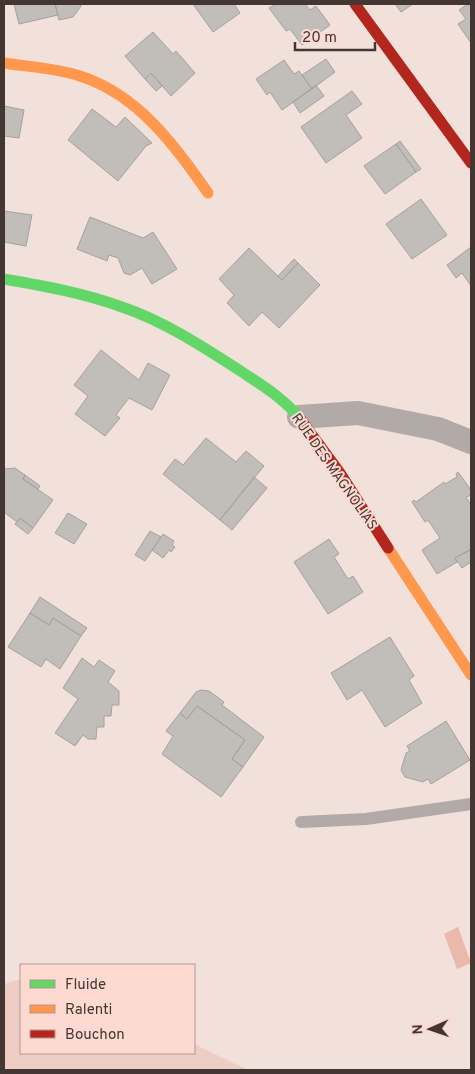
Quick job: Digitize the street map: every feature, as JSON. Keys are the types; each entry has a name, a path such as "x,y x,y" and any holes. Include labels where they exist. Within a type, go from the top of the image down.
{"street":[{"path":"355,4 471,163"},
{"path":"4,63 79,76 116,91 141,110 166,135 208,193"},
{"name":"RUE DES MAGNOLIAS","path":"4,280 89,296 123,307 159,324 231,365 279,398 299,417 340,473 471,675"},
{"path":"299,417 358,413 438,429 471,442"}],"lane":[{"path":"301,822 366,819 471,804"}],"shaded area":[{"path":"458,927 471,963 457,969 444,934"},
{"path":"20,979 20,1054 195,1054 195,1044 248,1070 4,1070 4,984"}],"building":[{"path":"14,4 55,4 58,15 19,24"},
{"path":"55,4 81,4 81,6 73,17 59,20"},
{"path":"193,4 234,4 240,13 213,32"},
{"path":"276,4 305,4 310,10 316,6 330,25 302,45 290,29 286,31 269,8"},
{"path":"395,4 413,4 401,12"},
{"path":"471,4 471,43 458,24 466,19 459,10"},
{"path":"153,32 173,54 176,51 195,73 171,96 151,73 145,79 125,56"},
{"path":"326,59 335,72 312,89 302,75"},
{"path":"284,60 294,74 299,71 312,89 282,110 270,92 267,95 256,79"},
{"path":"151,73 162,86 156,91 145,79"},
{"path":"316,85 324,96 300,113 293,102"},
{"path":"352,91 362,104 346,115 362,138 326,163 301,127"},
{"path":"4,106 24,110 19,138 4,136"},
{"path":"92,109 116,127 125,117 152,143 146,146 118,181 68,140"},
{"path":"400,141 421,169 416,172 396,144"},
{"path":"396,144 416,172 385,194 364,166"},
{"path":"421,199 447,235 412,259 386,224"},
{"path":"4,211 32,215 26,246 4,242"},
{"path":"90,217 143,238 153,232 177,269 152,284 142,268 130,275 124,273 118,258 109,255 107,261 77,249"},
{"path":"471,247 471,286 462,273 456,278 447,265"},
{"path":"249,248 282,280 298,263 320,285 279,328 262,312 249,326 227,303 234,295 219,279"},
{"path":"294,259 298,263 282,280 278,276"},
{"path":"101,350 139,380 148,363 170,375 152,410 129,398 116,415 120,418 105,436 75,414 88,396 74,385"},
{"path":"206,438 236,462 246,451 264,466 220,520 163,474 175,459 183,465"},
{"path":"15,468 25,475 23,479 53,500 33,528 20,518 17,522 4,512 4,469"},
{"path":"458,472 471,490 471,495 466,497 471,505 471,550 455,558 457,562 437,574 422,550 440,538 428,520 425,522 412,502 414,500 416,502 444,482 445,484 457,477 456,474"},
{"path":"25,475 40,486 38,489 23,479"},
{"path":"254,477 267,488 232,530 220,520"},
{"path":"68,513 87,524 74,544 55,533"},
{"path":"20,518 33,528 28,534 15,524"},
{"path":"150,531 161,537 145,561 135,555"},
{"path":"163,534 174,541 172,545 175,547 171,552 169,550 163,558 152,550"},
{"path":"329,539 339,554 334,557 348,579 353,576 363,592 328,614 294,562"},
{"path":"471,549 471,562 462,568 455,558"},
{"path":"40,597 87,628 81,636 53,618 49,625 30,613"},
{"path":"30,613 49,625 53,618 81,636 60,669 46,659 41,667 8,647"},
{"path":"390,637 414,676 409,680 422,703 385,727 362,690 347,700 331,673"},
{"path":"82,658 94,667 99,660 115,671 108,682 119,691 119,705 112,705 111,716 104,716 104,727 97,727 96,739 88,739 83,735 75,746 55,733 78,699 63,688"},
{"path":"201,690 209,691 224,702 222,705 264,737 243,767 232,759 245,740 197,706 187,719 180,713 196,692"},
{"path":"197,706 245,740 232,759 243,767 221,797 162,754 173,736 166,731 180,713 187,719"},
{"path":"446,721 470,760 431,784 428,779 423,782 405,777 401,770 406,753 410,751 407,746"}],"traffic: fast":[{"path":"4,279 49,287 93,298 138,313 169,327 258,382 281,399 301,420"}],"traffic: slow":[{"path":"4,63 71,73 101,85 120,96 137,109 168,140 208,193"},
{"path":"388,548 471,675"}],"traffic: jam":[{"path":"355,4 471,163"},
{"path":"301,420 340,473 388,548"}]}
